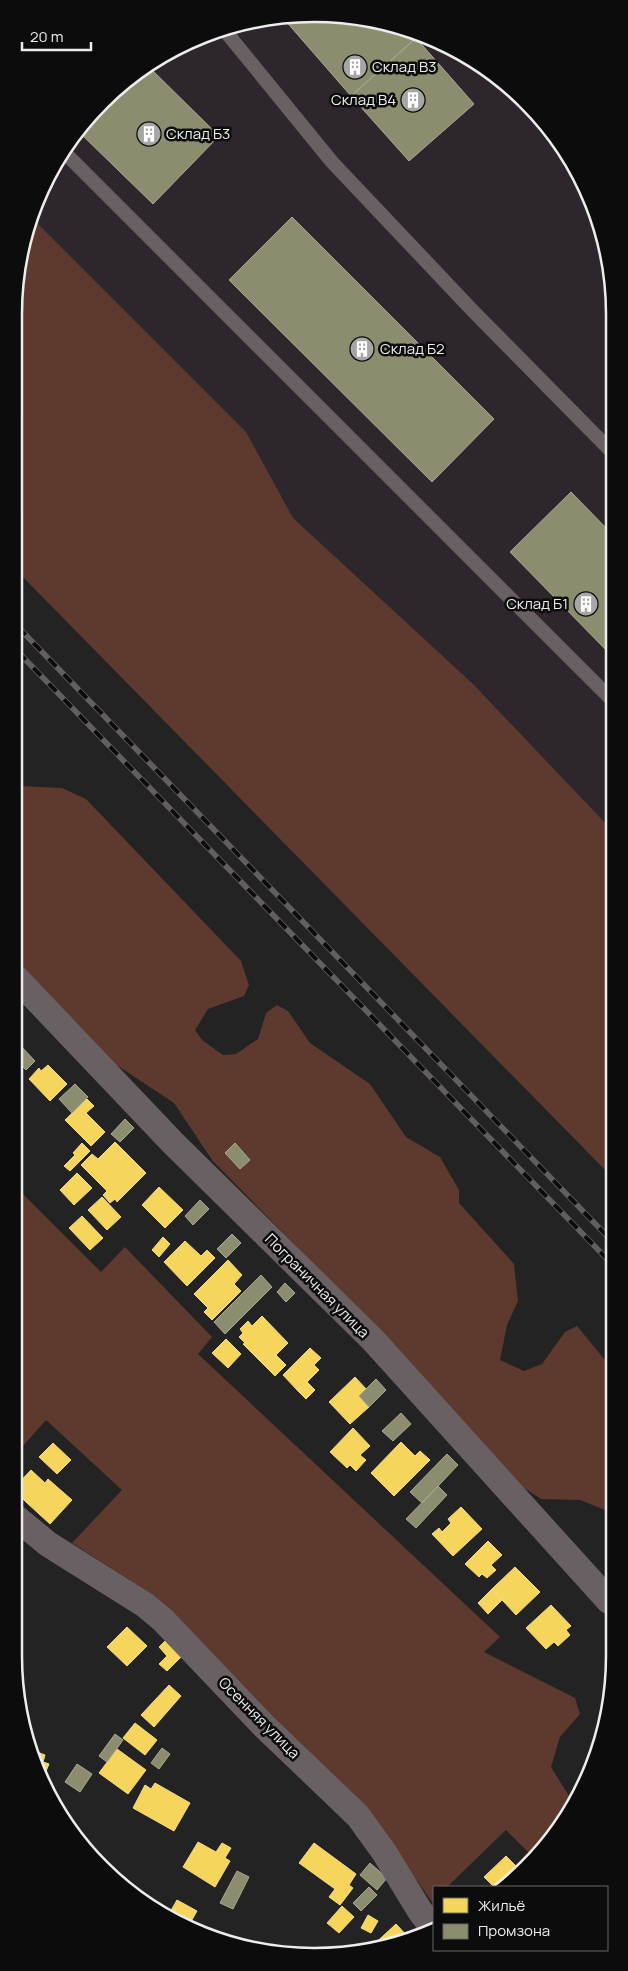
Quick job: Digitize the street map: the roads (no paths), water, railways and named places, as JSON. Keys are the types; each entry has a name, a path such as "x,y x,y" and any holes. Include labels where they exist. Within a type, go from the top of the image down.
{"street":[{"name":"Пограничная улица","path":"22,984 173,1143 372,1340 606,1597"},
{"name":"Осенняя улица","path":"22,1523 48,1544 145,1605 163,1620 264,1726 358,1816 384,1852 430,1924"}],"lane":[{"path":"229,35 332,162 473,311 606,446"},
{"path":"69,157 606,694"}],"railway":[{"path":"22,631 606,1235"},
{"path":"22,656 606,1258"}],"place":[{"name":"Склад В3","path":"355,67"},
{"name":"Склад В4","path":"413,100"},
{"name":"Склад Б3","path":"149,134"},
{"name":"Склад Б2","path":"362,349"},
{"name":"Склад Б1","path":"586,604"}]}
